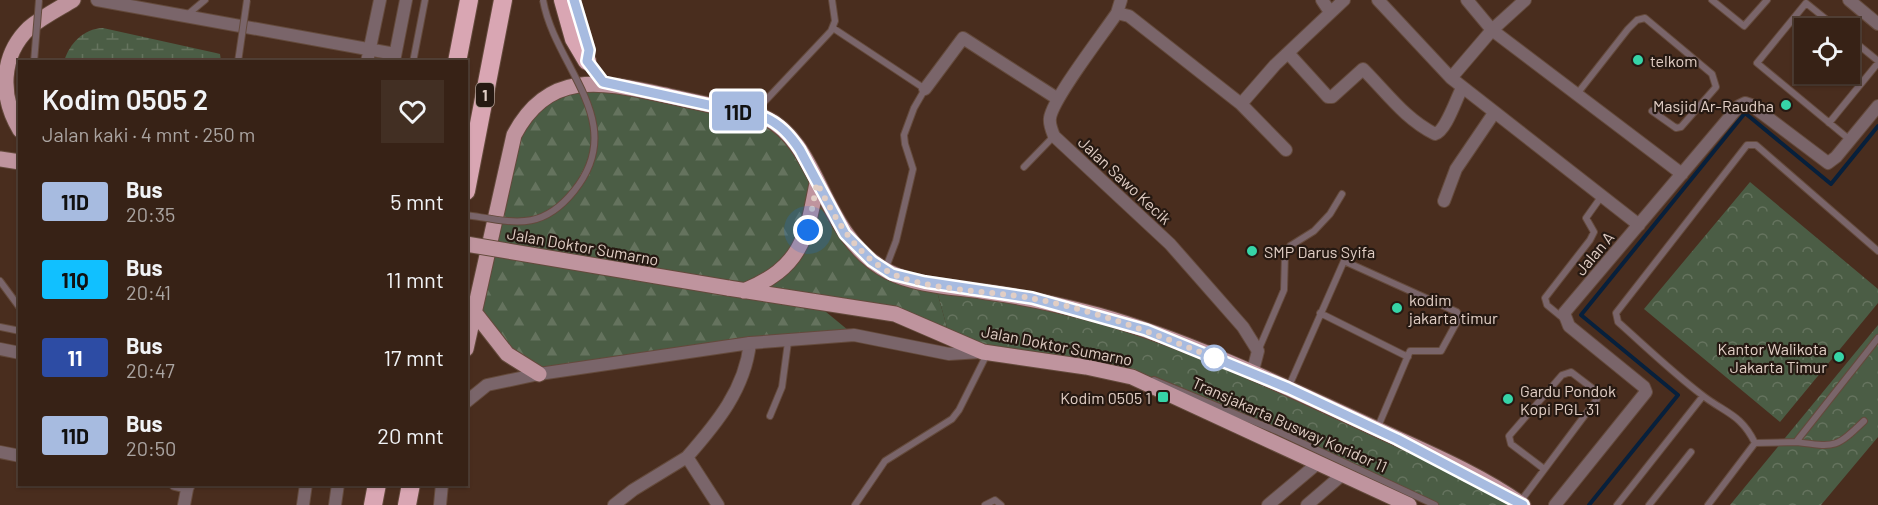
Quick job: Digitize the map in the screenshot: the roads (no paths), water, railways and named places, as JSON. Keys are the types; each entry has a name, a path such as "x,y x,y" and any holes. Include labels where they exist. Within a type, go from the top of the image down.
{"highway":[{"path":"457,60 469,0"},
{"name":"1","path":"468,180 502,0"},
{"path":"563,0 574,39 587,61"},
{"path":"373,505 377,486"},
{"path":"407,505 411,486"}],"main road":[{"path":"18,127 9,114 4,99 4,81 8,60 29,28 73,0"},
{"path":"468,341 508,158 519,126 535,105 548,96 567,87 603,82"},
{"name":"Jalan Doktor Sumarno","path":"603,82 752,114 774,122 792,138 845,234 861,251 885,270 925,282 1032,298 1146,330 1288,388 1376,429 1519,503"},
{"path":"0,159 18,162"},
{"path":"744,291 780,272 800,249 808,230 817,183"},
{"name":"Jalan Doktor Sumarno","path":"468,244 895,314 985,352 1086,367 1132,377 1409,505"},
{"path":"475,313 507,354 538,374"}],"street":[{"path":"97,0 367,56 395,58 406,0"},
{"path":"367,56 380,0"},
{"path":"574,0 589,50 587,61 603,82"},
{"name":"Jalan Sawo Kecik","path":"1121,0 1117,13 1058,99 1050,118 1054,136 1170,244 1243,327 1258,351"},
{"path":"1322,0 1330,12"},
{"path":"1241,104 1288,53 1344,0"},
{"path":"1378,0 1462,88 1639,225"},
{"path":"1467,0 1491,30 1682,174"},
{"path":"1849,0 1878,24"},
{"path":"1451,78 1491,30 1521,1"},
{"path":"1117,13 1129,16 1241,104 1286,150"},
{"path":"925,89 958,41 963,38 1058,99"},
{"path":"1288,53 1329,97 1332,97 1363,69 1400,110 1436,134 1440,134 1445,127 1450,109 1462,88"},
{"name":"Jalan A","path":"1564,320 1564,313 1738,106 1745,103 1828,163 1850,140"},
{"path":"1850,140 1878,106"},
{"path":"1444,201 1456,168 1494,113"},
{"path":"1555,505 1646,392 1644,387 1564,320"},
{"path":"468,400 487,385 538,374 750,343 788,342 854,335 949,354 985,352"},
{"path":"614,505 633,490 687,457 734,397 750,343"},
{"path":"0,350 18,353"},
{"path":"1252,374 1258,351"},
{"path":"0,452 18,456"},
{"path":"687,457 718,505"},
{"path":"1268,505 1318,463"},
{"path":"1306,505 1343,474"},
{"path":"184,505 188,486"},
{"path":"303,505 306,486"},
{"path":"335,505 338,486"},
{"path":"440,505 442,486"}],"lane":[{"path":"34,60 39,0"},
{"path":"186,17 205,0"},
{"path":"238,60 247,0"},
{"path":"413,60 425,0"},
{"path":"468,215 530,221 544,218 559,208 571,195 592,160 597,135 590,107 554,34 543,0"},
{"path":"752,114 833,28 832,0"},
{"path":"1713,0 1744,26 1767,0"},
{"path":"1825,18 1806,3 1757,63 1850,140"},
{"path":"1577,95 1636,20 1646,18 1712,74 1716,81 1716,87 1681,127 1676,128 1652,111"},
{"path":"833,28 925,89 914,108 904,135 914,170 896,241 885,270"},
{"path":"1829,123 1878,62 1860,47"},
{"path":"1024,167 1054,136"},
{"path":"1755,443 1747,428 1736,415 1703,396 1618,322 1616,313 1747,146 1756,145 1878,251"},
{"path":"1258,351 1284,290 1285,254 1290,246 1319,225 1342,194"},
{"path":"1564,320 1547,305 1545,298 1590,240 1594,232 1586,218 1601,197"},
{"path":"1288,388 1344,261 1457,312 1459,318 1442,351 1413,350 1408,357 1376,429"},
{"path":"0,281 18,305"},
{"path":"1320,313 1408,357"},
{"path":"0,327 18,330"},
{"path":"1796,442 1878,338"},
{"path":"770,416 782,387 788,342"},
{"path":"855,505 885,461 952,419 959,410 985,352"},
{"path":"1519,503 1597,399 1596,391 1571,372 1562,375 1509,436 1511,444 1544,469"},
{"name":"Transjakarta Busway Koridor 11","path":"1132,377 1167,384 1435,505"},
{"path":"1620,504 1703,396"},
{"path":"1755,443 1796,442 1832,447 1844,440 1863,421"},
{"path":"1708,505 1755,443"},
{"path":"1649,505 1691,452"},
{"path":"985,505 995,500 1001,505"}],"waterway":[{"path":"1589,505 1678,395 1581,315 1745,113 1831,184 1878,126"}],"place":[{"name":"telkom","path":"1638,60"},
{"name":"Masjid Ar-Raudha","path":"1786,105"},
{"name":"SMP Darus Syifa","path":"1252,251"},
{"name":"kodim jakarta timur","path":"1397,308"},
{"name":"Kantor Walikota Jakarta Timur","path":"1839,357"},
{"name":"Kodim 0505 1","path":"1163,397"},
{"name":"Gardu Pondok Kopi PGL 31","path":"1508,399"}]}
